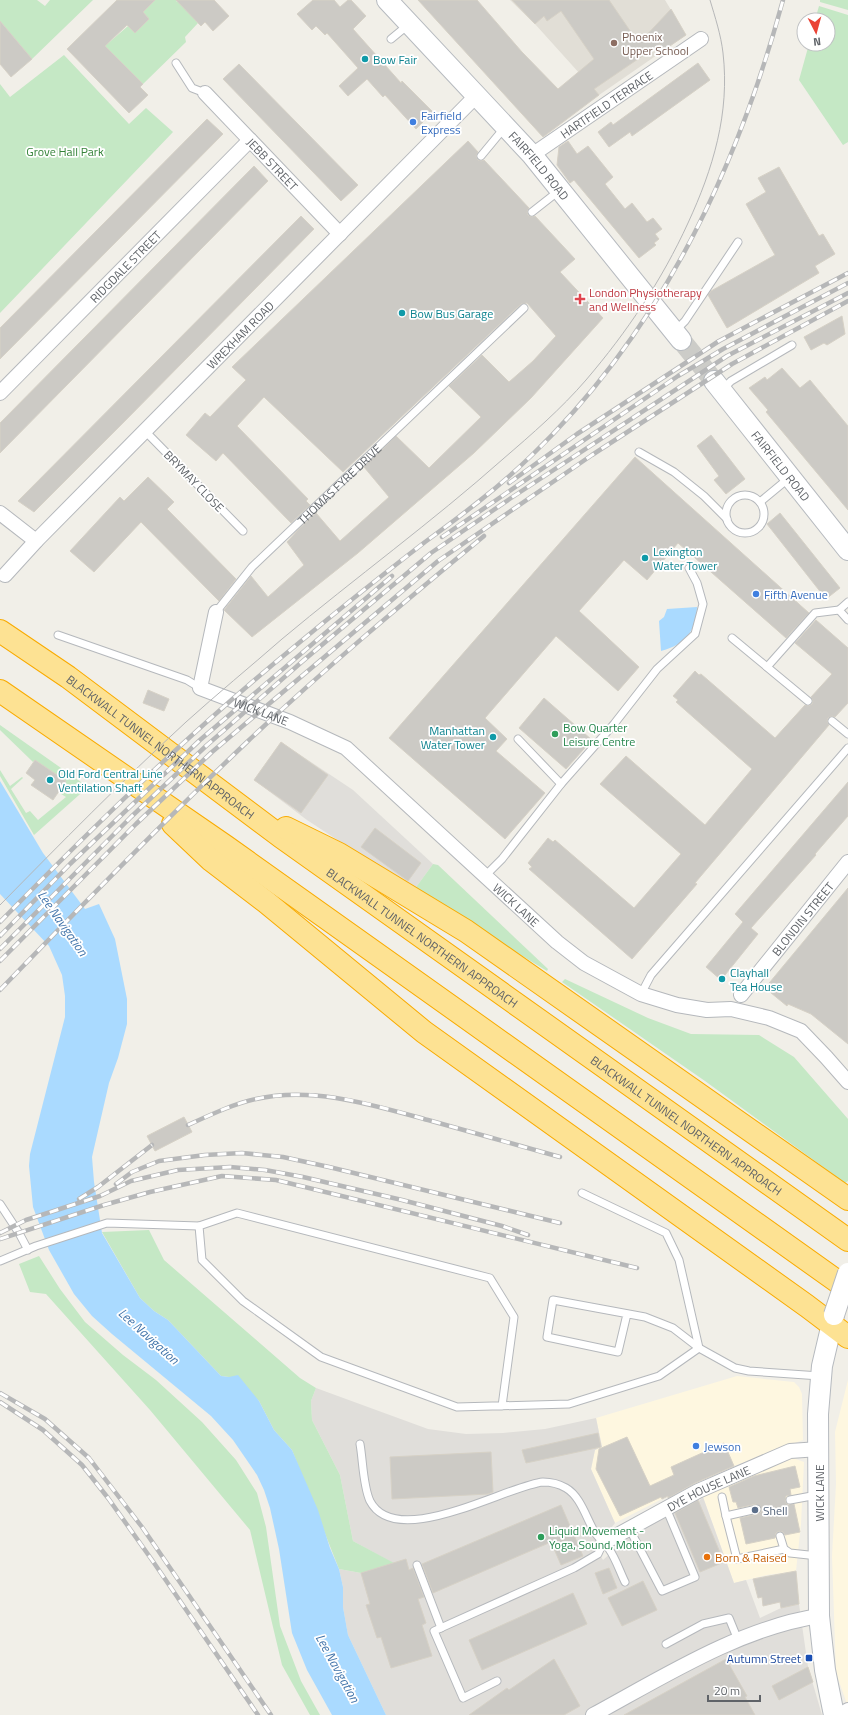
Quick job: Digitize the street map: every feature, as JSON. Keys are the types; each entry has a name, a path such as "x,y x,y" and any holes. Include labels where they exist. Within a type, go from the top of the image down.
{"highway":[{"name":"BLACKWALL TUNNEL NORTHERN APPROACH","path":"3,632 68,677 234,803 848,1240"},
{"path":"0,691 238,856 848,1289"},
{"path":"121,775 211,860 272,907 424,1032 807,1306 838,1326"},
{"path":"234,803 339,854 466,931 848,1199"}],"main road":[{"name":"FAIRFIELD ROAD","path":"387,0 532,155 678,336"},
{"name":"FAIRFIELD ROAD","path":"718,386 848,550"},
{"name":"WICK LANE","path":"834,1715 825,1670 819,1616 818,1414 820,1376 838,1326 848,1273"}],"street":[{"name":"HARTFIELD TERRACE","path":"532,155 701,39"},
{"name":"JEBB STREET","path":"205,93 340,234"},
{"name":"WREXHAM ROAD","path":"5,575 36,541 476,96"},
{"name":"RIDGDALE STREET","path":"0,393 250,140"},
{"path":"0,513 36,541"},
{"name":"THOMAS FYRE DRIVE","path":"200,688 216,612"},
{"name":"WICK LANE","path":"200,688 290,722 346,748 562,946 584,963 641,994 677,1005 707,1010 731,1009 769,1018 801,1031 848,1082"},
{"name":"BLONDIN STREET","path":"741,995 848,862"},
{"name":"DYE HOUSE LANE","path":"603,1543 698,1491 790,1451 819,1449"},
{"path":"593,1715 682,1667 738,1640 771,1627 819,1616"},
{"path":"839,1715 848,1710"}],"lane":[{"path":"391,39 409,24"},
{"path":"176,63 192,88 205,93"},
{"path":"481,156 505,127"},
{"path":"532,212 560,190"},
{"path":"678,336 685,321 738,242"},
{"name":"THOMAS FYRE DRIVE","path":"216,612 252,567 524,308"},
{"path":"718,386 731,381 792,344"},
{"name":"BRYMAY CLOSE","path":"145,431 243,531"},
{"path":"639,452 674,472 704,496 727,519 735,530 748,533 754,531 764,519 764,512 760,502 750,496 742,496 736,498 728,506 727,519"},
{"path":"760,502 791,477"},
{"path":"486,876 502,859 561,784 614,724 657,669 695,634 702,604 697,583 689,568"},
{"path":"767,667 815,613 838,610 848,602"},
{"path":"838,610 848,620"},
{"path":"58,634 187,680 200,688"},
{"path":"732,638 808,701"},
{"path":"832,721 848,734"},
{"path":"518,739 561,784"},
{"path":"641,994 651,976 848,748"},
{"path":"582,1193 666,1232 679,1260 699,1348"},
{"path":"0,1204 28,1250"},
{"path":"0,1261 36,1246 107,1223 199,1226 237,1212 490,1278 514,1317 502,1406"},
{"path":"199,1226 202,1260 243,1301 321,1357 457,1407 569,1404 658,1376 699,1348"},
{"path":"627,1314 618,1352 547,1337 553,1300 645,1317 673,1328 699,1348 735,1368 749,1371 820,1376"},
{"path":"360,1444 370,1501 376,1509 388,1517 397,1519 421,1518 448,1514 542,1482 552,1483 567,1489 575,1497 595,1532 609,1549 625,1582"},
{"path":"790,1500 819,1495"},
{"path":"722,1497 737,1559 784,1549"},
{"path":"628,1528 662,1591 695,1577 666,1508"},
{"path":"726,1516 757,1509"},
{"path":"780,1536 784,1549 790,1553 818,1556"},
{"path":"497,1682 463,1698 434,1631 574,1568 598,1554 603,1543"},
{"path":"417,1565 441,1628"},
{"path":"666,1644 703,1624 729,1618 738,1640"}],"shaded area":[{"name":"Phoenix Upper School","path":"510,0 665,0 686,35 599,95 535,24"},
{"path":"281,742 353,790 433,864 414,890 307,820 254,780"},
{"path":"737,1376 794,1382 799,1387 802,1394 803,1440 734,1466 662,1499 615,1523 591,1469 595,1450 602,1446 596,1418"},
{"path":"848,1380 848,1707 836,1673 832,1556 836,1484 835,1432"},
{"path":"316,1388 428,1429 466,1434 503,1433 545,1429 596,1418 602,1447 595,1450 591,1469 615,1523 596,1548 603,1560 625,1540 674,1512 699,1501 703,1497 734,1583 746,1580 760,1618 781,1608 799,1604 808,1667 822,1715 386,1715 348,1635 343,1607 343,1587 339,1569 361,1573 393,1563 353,1541 340,1475 312,1420 311,1401"},
{"name":"Shell","path":"793,1458 804,1462 801,1524 796,1571 767,1575 734,1583 703,1497 725,1484"}],"green space":[{"path":"0,0 37,0 45,6 50,0 93,0 32,59 0,21"},
{"path":"155,0 176,0 177,2 179,0 198,23 185,37 186,42 143,84 105,46 128,26 135,32 149,19 143,12"},
{"path":"820,0 848,0 848,10 820,2"},
{"path":"819,6 848,15 848,142 843,145 799,80 807,52 836,52 836,12 817,12"},
{"name":"Grove Hall Park","path":"64,55 129,124 146,108 173,132 0,313 0,84 10,97"},
{"path":"0,725 88,787 34,835 0,776 0,770 10,786 22,777 23,778 11,789 26,813 30,811 38,820 66,797 58,792 66,781 35,760 33,762 0,730"},
{"path":"433,864 438,865 548,969 547,971 414,890"},
{"path":"565,979 648,1018 691,1034 759,1035 794,1057 848,1119 848,1181 845,1183 705,1081 562,982"},
{"path":"149,1230 164,1260 300,1378 316,1388 311,1401 312,1420 340,1475 353,1541 394,1563 361,1573 339,1569 292,1450 274,1430 259,1401 229,1377 221,1376 168,1320 154,1311 140,1298 102,1232"},
{"path":"39,1256 60,1289 85,1322 123,1355 156,1380 202,1422 236,1460 257,1493 266,1527 280,1626 301,1681 320,1715 310,1715 282,1665 250,1530 150,1410 46,1294 30,1292 19,1264"}],"water":[{"path":"697,607 694,623 688,636 677,645 661,651 659,621 664,617 667,609"},
{"name":"Lee Navigation","path":"0,781 43,853 85,909 99,904 115,939 127,999 127,1024 118,1058 109,1083 92,1157 94,1182 102,1233 140,1298 154,1311 168,1320 221,1376 229,1377 238,1375 259,1401 274,1430 292,1450 318,1510 330,1548 339,1569 343,1587 343,1607 348,1635 386,1715 332,1715 307,1670 292,1633 279,1549 270,1508 257,1475 233,1440 211,1416 92,1316 74,1294 49,1250 33,1207 29,1166 30,1154 65,1017 65,996 62,975 49,946 0,894"}],"building":[{"path":"117,0 155,0 143,12 149,19 135,33 127,25 105,46 143,84 140,87 148,95 129,113 67,49"},
{"path":"176,0 214,0 229,16 213,31 205,22 201,26"},
{"path":"313,0 334,0 340,7 348,0 351,0 366,16 353,29 401,83 402,81 433,112 416,129 385,95 383,97 367,79 348,96 339,86 358,68 327,33 325,35 316,26 312,30 297,14"},
{"path":"418,0 477,0 522,52 558,89 594,59 561,11 547,21 544,16 535,24 512,0 609,0 635,38 638,36 641,41 671,9 686,35 664,50 660,44 594,89 599,95 543,137"},
{"path":"0,21 32,59 11,77 0,64"},
{"path":"698,63 710,80 632,136 630,132 609,147 598,132 611,122 613,125"},
{"path":"239,64 358,185 341,201 223,79"},
{"path":"207,119 223,134 0,359 0,328"},
{"name":"Bow Bus Garage","path":"468,141 478,152 476,156 478,160 484,160 529,208 527,212 528,215 532,217 535,216 575,259 560,272 603,318 531,398 474,453 358,553 252,637 224,610 251,576 268,597 304,565 287,542 316,513 340,541 389,497 364,467 396,436 429,468 481,417 449,386 482,355 509,382 533,361 556,336 527,303 521,304 343,472 264,397 237,426 308,499 306,501 310,505 291,523 223,453 216,461 186,435 205,413 210,417 246,380 232,367"},
{"path":"568,141 577,154 588,146 613,177 605,184 625,209 632,203 647,222 653,218 662,229 655,234 659,239 654,243 656,245 639,258 574,180 570,183 557,165 559,147"},
{"path":"254,166 268,181 0,453 0,423"},
{"path":"779,167 819,236 823,234 835,254 815,266 819,273 727,328 708,295 711,291 775,255 746,204 766,192 758,178"},
{"path":"301,216 314,229 121,425 34,512 18,501"},
{"path":"842,316 845,334 827,345 824,343 811,350 804,337"},
{"path":"782,368 800,388 810,380 848,426 848,510 766,412 768,410 749,388 765,377 767,380"},
{"path":"711,435 745,479 726,494 714,480 719,476 697,446"},
{"path":"635,457 809,613 786,638 678,543 647,580 624,560 579,611 639,667 618,691 556,636 485,718 507,739 496,751 545,793 505,839 389,738"},
{"path":"148,477 174,502 167,509 236,579 219,601 141,522 94,572 70,551 120,497 124,501"},
{"path":"780,513 840,588 826,599 767,524"},
{"path":"816,620 848,648 848,703 835,717 832,716 828,718 827,721 829,725 695,883 697,884 632,959 529,869 532,867 528,863 548,838 553,842 555,840 634,908 681,854 600,784 626,756 705,825 752,769 676,702 678,700 673,696 695,671 699,675 701,674 775,738 805,705 808,706 812,704 813,701 811,697 832,674 795,643"},
{"path":"148,690 169,699 164,711 143,703"},
{"name":"Bow Quarter Leisure Centre","path":"544,698 592,740 566,769 519,728"},
{"path":"281,742 328,775 301,813 254,780"},
{"name":"Old Ford Central Line Ventilation Shaft","path":"35,760 66,781 53,800 31,785 35,780 26,773"},
{"path":"848,782 848,816 815,854 816,855 751,928 758,934 721,980 706,967 743,922 735,914"},
{"path":"375,828 421,863 408,881 361,847"},
{"path":"848,888 848,1044 811,1014 788,1004 787,1006 765,988"},
{"path":"184,1117 192,1132 155,1151 147,1136"},
{"path":"598,1433 601,1447 526,1463 522,1450"},
{"path":"627,1437 650,1486 674,1475 671,1467 724,1443 734,1466 695,1483 668,1498 668,1496 662,1499 661,1497 620,1516 596,1469 599,1449"},
{"path":"491,1452 493,1492 488,1494 392,1499 390,1457"},
{"path":"795,1466 800,1487 790,1489 791,1495 786,1496 785,1501 788,1505 794,1504 800,1532 785,1535 783,1532 779,1531 776,1533 775,1538 746,1544 740,1518 758,1514 762,1511 762,1508 756,1504 738,1508 736,1502 733,1502 729,1487 754,1476"},
{"path":"698,1500 724,1562 700,1572 675,1513"},
{"path":"561,1505 583,1556 561,1565 551,1542 433,1593 422,1564"},
{"path":"406,1559 409,1570 413,1568 424,1597 418,1599 426,1623 422,1625 432,1656 391,1668 381,1637 377,1638 366,1605 370,1604 361,1573"},
{"path":"609,1568 617,1588 603,1594 595,1573"},
{"path":"796,1571 799,1604 781,1608 780,1602 763,1606 762,1597 758,1598 753,1579"},
{"path":"643,1581 657,1610 622,1626 608,1598"},
{"path":"573,1593 587,1624 482,1670 469,1640"},
{"path":"554,1659 580,1706 564,1715 469,1715 507,1688 509,1690"},
{"path":"726,1659 747,1696 745,1697 755,1715 624,1715"},
{"path":"808,1667 813,1682 779,1700 772,1686"}],"tunnel":[{"path":"681,340 714,381"}],"tram line":[{"path":"0,905 115,789 186,722 282,639 449,505 546,421 586,380 616,343 643,305 678,244 697,203 718,140 722,119 725,75 721,40 710,0"}],"railway":[{"path":"0,922 143,780 217,712 343,607 493,490 531,456 577,408 618,357 655,302 688,246 717,187 742,126 764,63 783,0"},
{"path":"509,483 577,434 719,341 848,273"},
{"path":"442,537 678,376 723,349 848,283"},
{"path":"0,949 131,817 206,746 304,660 431,553 511,498 727,356 848,293"},
{"path":"0,961 136,824 212,752 438,561 592,455 732,364 848,301"},
{"path":"0,990 122,864 247,742 334,663 484,536"},
{"path":"0,936 70,864 200,740 392,576"},
{"path":"188,1125 230,1107 256,1099 299,1095 321,1096 364,1103 560,1157"},
{"path":"79,1199 98,1187 152,1145"},
{"path":"116,1184 132,1172 159,1161 205,1155 242,1153 283,1157 329,1167 560,1223"},
{"path":"0,1233 26,1220 100,1196 131,1181 178,1170 230,1167 265,1170 303,1177 402,1200 502,1226 528,1235"},
{"path":"0,1239 104,1205 150,1192 222,1176 276,1180 637,1268"},
{"path":"0,1393 45,1419 89,1458 142,1527 271,1715"},
{"path":"0,1402 43,1430 82,1465 108,1498 152,1560 258,1715"}],"place":[{"name":"Phoenix Upper School","path":"614,43"},
{"name":"Bow Fair","path":"365,59"},
{"name":"Fairfield Express","path":"413,122"},
{"name":"London Physiotherapy and Wellness","path":"580,299"},
{"name":"Bow Bus Garage","path":"402,313"},
{"name":"Lexington Water Tower","path":"645,558"},
{"name":"Fifth Avenue","path":"756,594"},
{"name":"Bow Quarter Leisure Centre","path":"555,734"},
{"name":"Manhattan Water Tower","path":"493,737"},
{"name":"Old Ford Central Line Ventilation Shaft","path":"50,780"},
{"name":"Clayhall Tea House","path":"722,979"},
{"name":"Jewson","path":"696,1446"},
{"name":"Shell","path":"755,1510"},
{"name":"Liquid Movement - Yoga, Sound, Motion","path":"541,1537"},
{"name":"Born & Raised","path":"707,1557"},
{"name":"Autumn Street","path":"809,1658"}]}
